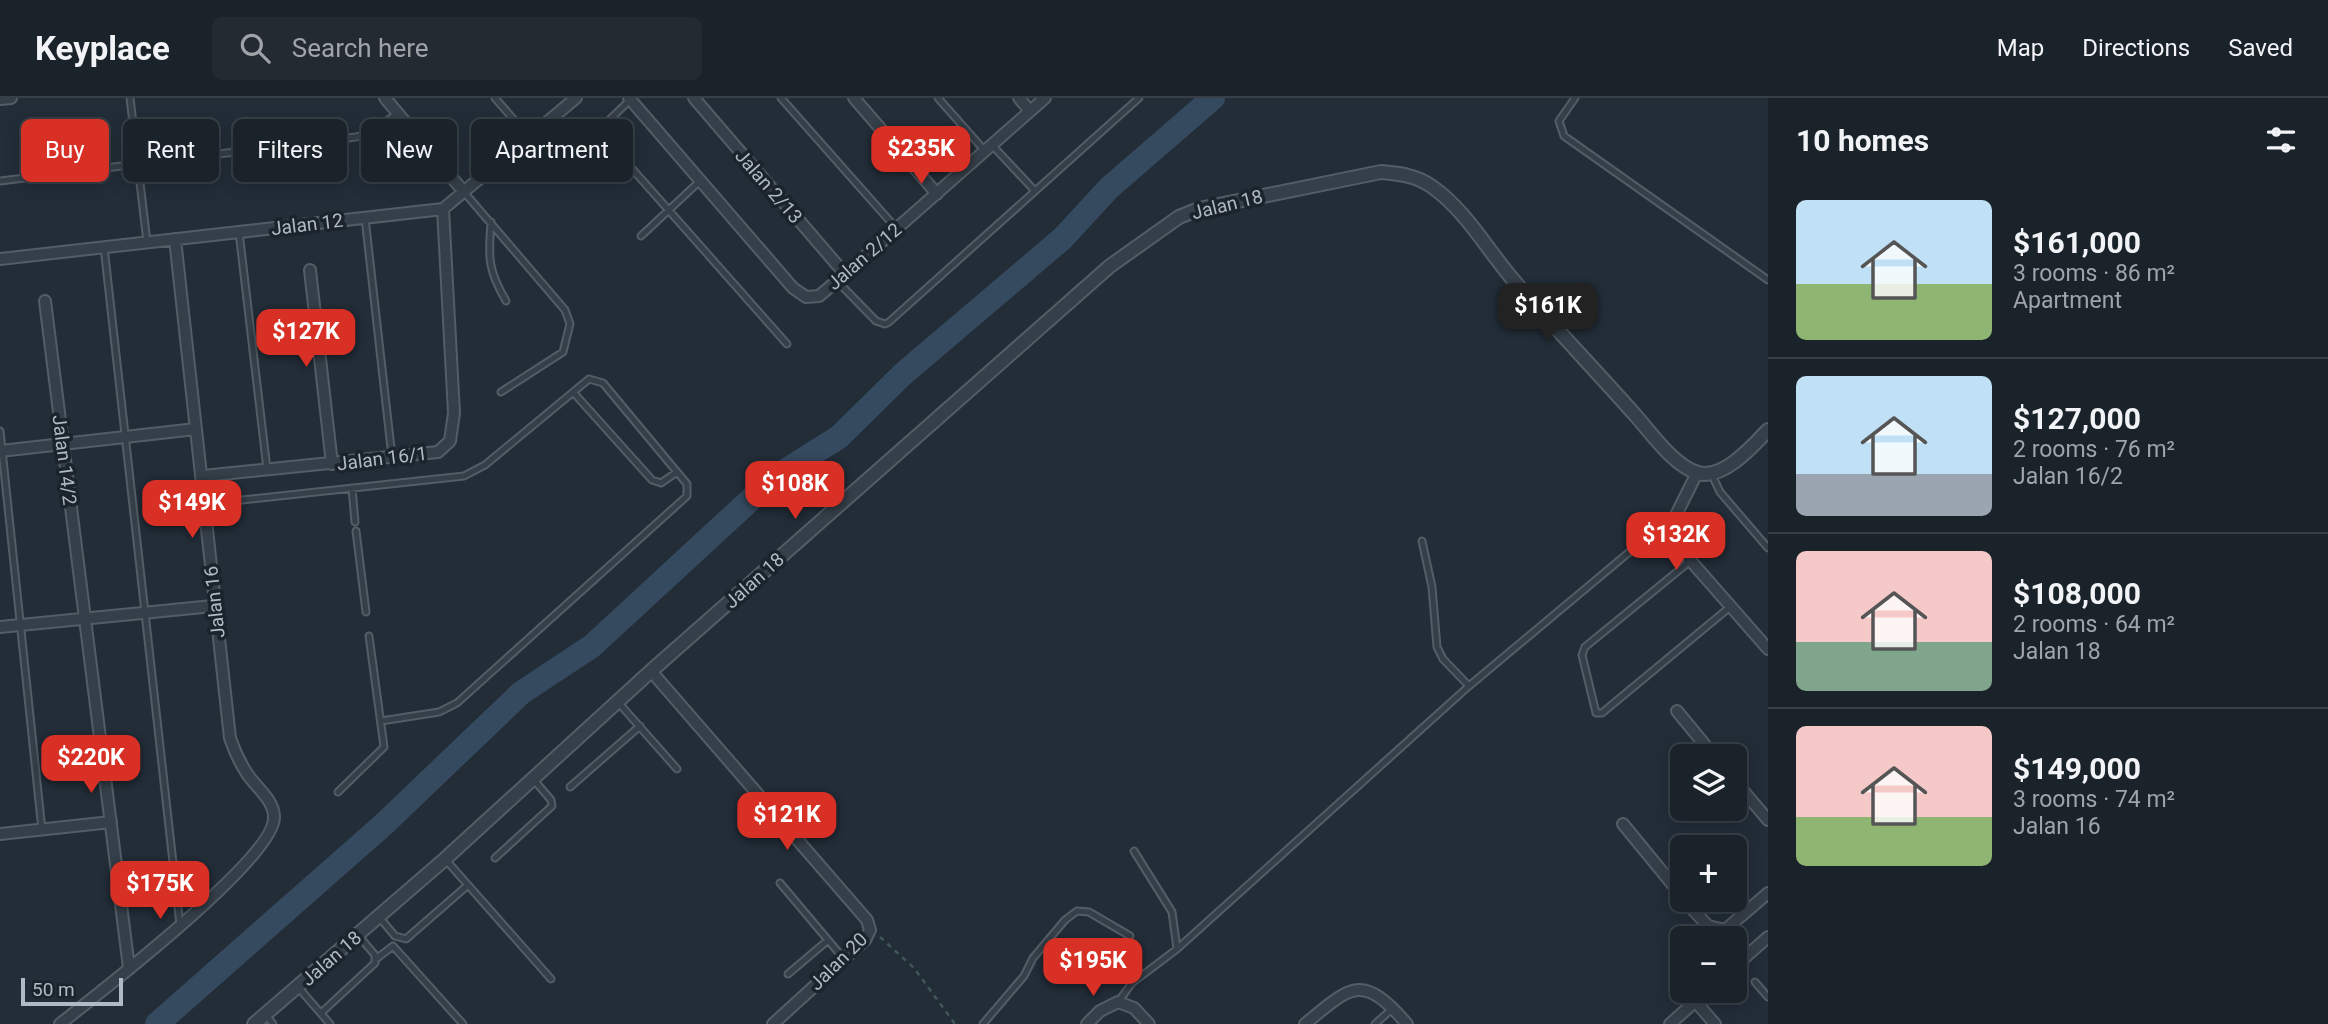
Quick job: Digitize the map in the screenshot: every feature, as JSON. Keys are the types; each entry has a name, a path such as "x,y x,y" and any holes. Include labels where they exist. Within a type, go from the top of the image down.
{"street":[{"path":"0,99 11,98"},
{"path":"385,98 464,192"},
{"path":"551,119 576,98"},
{"name":"Jalan 2/13","path":"694,98 841,277"},
{"path":"854,98 937,194"},
{"path":"1019,98 1030,111"},
{"name":"Jalan 2/12","path":"701,180 793,288 806,297 819,296 1045,98"},
{"path":"634,100 701,180"},
{"name":"Jalan 18","path":"254,1024 269,1019 298,987 445,859 617,701 1110,266 1179,217 1223,202 1381,172 1409,174 1432,187 1450,204 1514,281 1675,458 1704,473"},
{"path":"443,209 476,182"},
{"name":"Jalan 12","path":"0,259 443,209"},
{"name":"Jalan 16/1","path":"203,476 438,452 450,442 454,427 443,209"},
{"name":"Jalan 16","path":"175,239 203,476 213,606 230,738 247,774 270,802 275,814 274,827 247,863 180,925"},
{"path":"310,270 332,464"},
{"name":"Jalan 14/2","path":"45,301 129,968"},
{"path":"1,451 196,429"},
{"path":"1768,430 1735,460 1704,473 1676,513 1672,534 1689,562 1768,649"},
{"path":"0,627 213,606"},
{"name":"Jalan 20","path":"651,671 867,920 870,930 864,940 773,1024"},
{"path":"1677,711 1704,744"},
{"path":"1747,795 1768,820"},
{"path":"0,834 111,822"},
{"path":"1623,824 1670,882"},
{"path":"1747,912 1768,893"},
{"path":"1694,912 1717,930 1725,930 1746,912"},
{"path":"61,1024 180,925"},
{"path":"1747,956 1768,937"},
{"path":"1305,1024 1342,993 1352,989 1365,989 1393,1008 1407,1024"},
{"path":"1087,1024 1118,1002 1134,1008 1149,1024"},
{"path":"1670,1024 1694,1003"},
{"path":"1696,1003 1715,1024"}],"lane":[{"path":"130,98 133,119"},
{"path":"495,98 513,119"},
{"path":"781,98 896,228"},
{"path":"938,98 1035,191"},
{"path":"841,277 876,321 885,324 1139,98"},
{"path":"1575,98 1559,121 1564,136 1768,280"},
{"path":"634,100 604,125 604,137 787,344"},
{"path":"219,155 356,137 370,133 398,113"},
{"path":"0,181 123,167"},
{"path":"641,236 701,180"},
{"path":"140,182 147,242"},
{"path":"464,192 565,310 569,324 563,352 501,393"},
{"path":"365,218 392,457"},
{"path":"491,222 490,266 506,301"},
{"path":"239,232 268,469"},
{"path":"104,247 180,925"},
{"path":"205,504 452,478 475,472 589,379 603,383 687,484 687,496 457,703 439,712 381,722"},
{"path":"573,392 652,480 665,482 677,472"},
{"path":"0,430 42,830"},
{"path":"1704,473 1768,548"},
{"path":"352,488 355,522"},
{"path":"1118,1002 1126,988 1177,949 1469,686 1676,513"},
{"path":"356,531 366,612"},
{"path":"1422,541 1432,587 1437,647 1443,659 1469,686"},
{"path":"1689,562 1585,647 1582,655 1596,713 1602,713 1730,606"},
{"path":"338,792 381,753 384,747 369,636"},
{"path":"617,701 677,769"},
{"path":"570,787 640,726"},
{"path":"495,858 552,806 551,800 534,779"},
{"path":"1133,850 1172,912 1177,949"},
{"path":"445,859 551,979"},
{"path":"780,883 844,959"},
{"path":"379,917 395,936 406,939 468,884"},
{"path":"983,1024 1024,976 1033,958 1077,911 1088,912 1130,936"},
{"path":"358,935 376,959"},
{"path":"788,974 827,941"},
{"path":"321,1013 393,946 463,1024"},
{"path":"1755,982 1768,997"},
{"path":"298,987 330,1024"},
{"path":"1375,1024 1393,1008"}],"path":[{"path":"870,930 902,955 955,1024"}],"waterway":[{"path":"157,1024 383,825 521,693 592,646 774,478 839,437 903,374 1063,238 1109,188 1213,98"}]}
